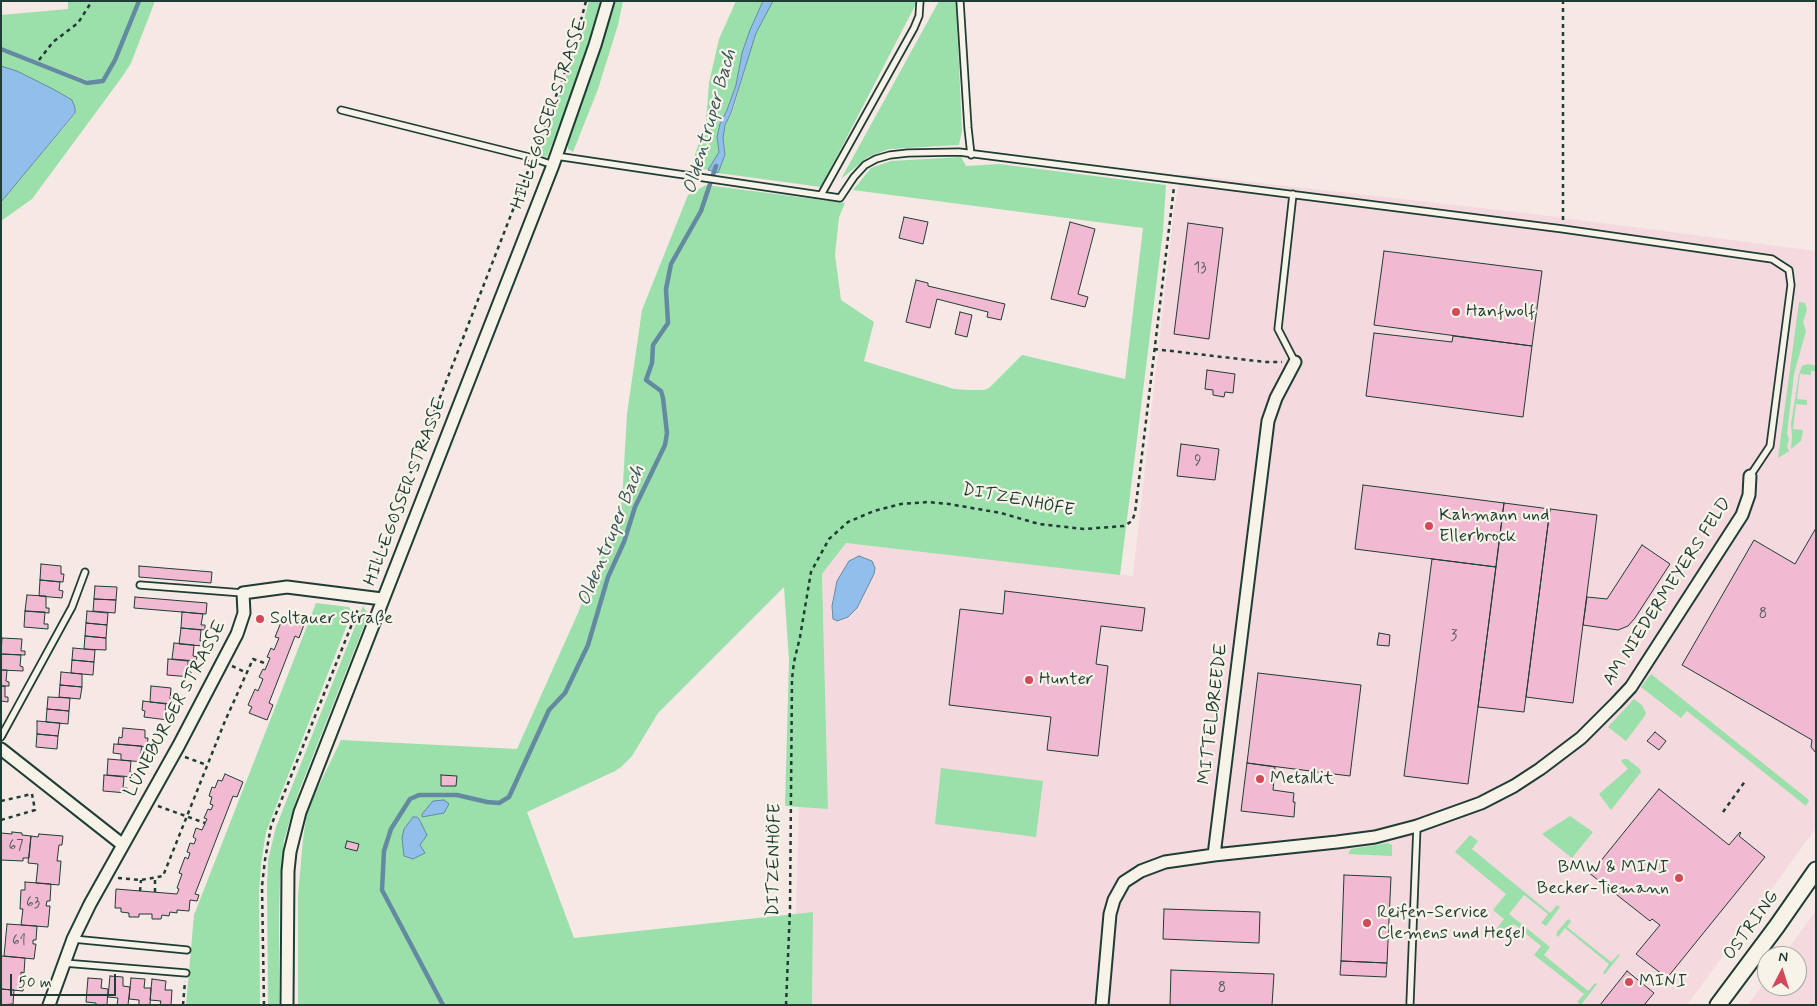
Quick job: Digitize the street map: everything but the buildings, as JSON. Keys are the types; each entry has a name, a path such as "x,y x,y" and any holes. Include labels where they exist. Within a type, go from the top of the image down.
{"main road":[{"name":"OSTRING","path":"1718,1005 1816,870"}],"street":[{"name":"HILLEGOSSER STRASSE","path":"287,1005 286,896 290,852 309,788 555,161 608,1"},
{"name":"MITTELBREEDE","path":"1214,855 1268,421 1276,398 1295,362"},
{"name":"AM NIEDERMEYERS FELD","path":"1214,855 1337,842 1375,836 1417,826 1481,803 1514,786 1540,769 1581,738 1616,703 1647,663 1742,515 1749,496 1750,476"},
{"path":"243,593 287,586 382,599"},
{"name":"LÜNEBURGER STRASSE","path":"49,1005 73,940 107,873 237,634 244,613 243,593"},
{"path":"1,749 123,845"},
{"path":"1102,1005 1110,914 1114,900 1124,882 1141,870 1165,862 1214,855"}],"lane":[{"path":"821,195 914,28 919,16 920,1"},
{"path":"960,1 968,128 972,154"},
{"path":"341,110 533,158 706,179 840,198 854,177 865,165 876,158 927,152 959,152 1175,178 1563,229 1772,259 1789,270 1792,286 1770,446 1750,476"},
{"path":"1293,194 1278,329 1295,362"},
{"path":"1,738 72,607 84,572"},
{"path":"140,584 243,593"},
{"path":"1410,1003 1417,826"},
{"path":"73,940 188,950"},
{"path":"64,963 186,973"}],"path":[{"path":"39,60 53,42 78,23 92,1"},
{"path":"264,1005 262,886 271,826 363,596 533,158 573,51 586,1"},
{"path":"1563,1 1563,229"},
{"name":"DITZENHÖFE","path":"786,1005 790,909 792,679 811,572 829,539 848,522 874,511 901,504 928,502 949,504 1001,513 1040,524 1084,529 1124,526 1132,521 1135,513 1175,178"},
{"path":"1154,350 1265,362"},
{"path":"107,873 120,879 141,880 163,876 207,765 253,659 267,664"},
{"path":"174,752 207,765"},
{"path":"1723,812 1746,780"},
{"path":"1,801 32,794 35,810 1,820"},
{"path":"147,800 160,807 205,823"},
{"path":"155,877 155,892"},
{"path":"140,891 141,880"},
{"path":"183,1005 186,973"}],"shaded area":[{"path":"1181,174 1526,213 1816,251 1816,828 1687,1005 812,1005 813,912 796,914 799,807 828,809 822,574 846,543 1133,576 1174,210","holes":["859,556 872,561 832,614 833,595"]},
{"path":"1816,910 1816,1005 1748,1005 1757,992 1757,996 1807,996 1807,946 1790,946"}],"green space":[{"path":"68,1 155,1 131,63 122,77 32,199 1,221 1,202 75,114 75,108 17,71 1,66 1,49 87,84 89,81 1,47 1,15 68,9"},
{"path":"589,1 600,1 578,78 547,157 542,156 537,151 576,51"},
{"path":"614,1 623,1 618,25 598,89 573,152 568,149 568,141 589,82"},
{"path":"736,1 763,1 750,30 742,53 736,85 720,124 717,137 719,152 708,170 691,167 706,121 709,83 719,39"},
{"path":"773,1 917,2 821,187 718,173 725,155 723,138 725,125 732,113 756,32"},
{"path":"939,1 956,1 962,131 959,145 889,149 868,157 841,179"},
{"path":"961,157 966,166 999,164 1166,185 1163,231 1120,575 846,543 822,574 828,809 785,806 789,660 784,587 658,713 632,756 621,767 527,812 574,938 813,912 812,1005 298,1005 298,895 307,810 341,740 517,749 578,613 622,501 627,414 642,310 688,195 706,185 845,203 839,217 835,255 841,300 874,322 864,361 954,389 984,390 989,388 1022,355 1125,379 1143,228 853,190 871,168 891,161"},
{"path":"1799,302 1805,303 1807,310 1803,322 1806,331 1794,374 1787,433 1789,451 1778,458"},
{"path":"1808,364 1816,366 1816,371 1811,371 1811,375 1800,374 1797,399 1807,400 1807,405 1796,404 1793,429 1803,430 1801,441 1791,449 1791,424 1799,374 1802,366"},
{"path":"316,603 349,607 352,612 266,832 259,893 260,1005 186,1005 194,915"},
{"path":"363,606 368,614 367,618 299,791 284,840 280,880 279,1005 268,1005 268,860 276,827"},
{"path":"1651,674 1809,800 1806,806 1687,711 1681,718 1641,687"},
{"path":"1634,699 1642,705 1646,713 1626,741 1608,727"},
{"path":"1627,759 1640,769 1641,772 1611,810 1599,794 1628,769 1621,761"},
{"path":"941,768 1043,781 1036,837 935,824"},
{"path":"1570,816 1593,832 1572,858 1542,834"},
{"path":"1470,835 1478,841 1472,849 1550,913 1557,905 1560,907 1546,926 1541,923 1548,914 1524,895 1509,914 1550,947 1544,955 1588,991 1595,983 1597,984 1581,1005 1577,1002 1584,994 1534,955 1541,946 1514,924 1501,940 1493,934 1504,919 1493,910 1506,894 1455,852"},
{"path":"1388,843 1392,845 1392,856 1348,854 1351,849"},
{"path":"1568,919 1571,921 1567,927 1611,962 1620,955 1605,974 1603,973 1609,964 1565,928 1558,937 1556,935"}],"water":[{"path":"763,1 773,1 756,33 731,113 725,125 723,138 725,155 718,173 708,170 719,152 717,137 720,124 736,85 742,53 750,30"},
{"path":"1,66 17,71 72,100 75,113 1,202"},
{"path":"859,556 872,561 875,568 874,574 857,608 848,617 837,621 833,619 832,606 837,581 849,561"},
{"path":"444,800 449,804 444,813 422,817 422,814 433,801"},
{"path":"413,817 419,819 427,835 420,845 425,853 413,859 404,856 402,838 404,829"}],"waterway":[{"path":"1,49 87,83 103,81 115,60 139,1"},
{"name":"Oldentruper Bach","path":"443,1005 382,890 384,851 391,829 410,799 419,795 457,795 499,803 509,797 549,710 565,693 588,645 608,577 624,542 635,507 665,445 667,433 661,391 646,380 652,363 653,345 668,323 666,289 671,264 701,211 716,166"}],"place":[{"name":"Hanfwolf","path":"1456,312"},
{"name":"Kahmann und Ellerbrock","path":"1429,526"},
{"name":"Soltauer Straße","path":"260,619"},
{"name":"Hunter","path":"1029,680"},
{"name":"Metallit","path":"1260,779"},
{"name":"BMW & MINI Becker-Tiemann","path":"1679,878"},
{"name":"Reifen-Service Clemens und Hegel","path":"1367,923"},
{"name":"MINI","path":"1629,982"}]}
